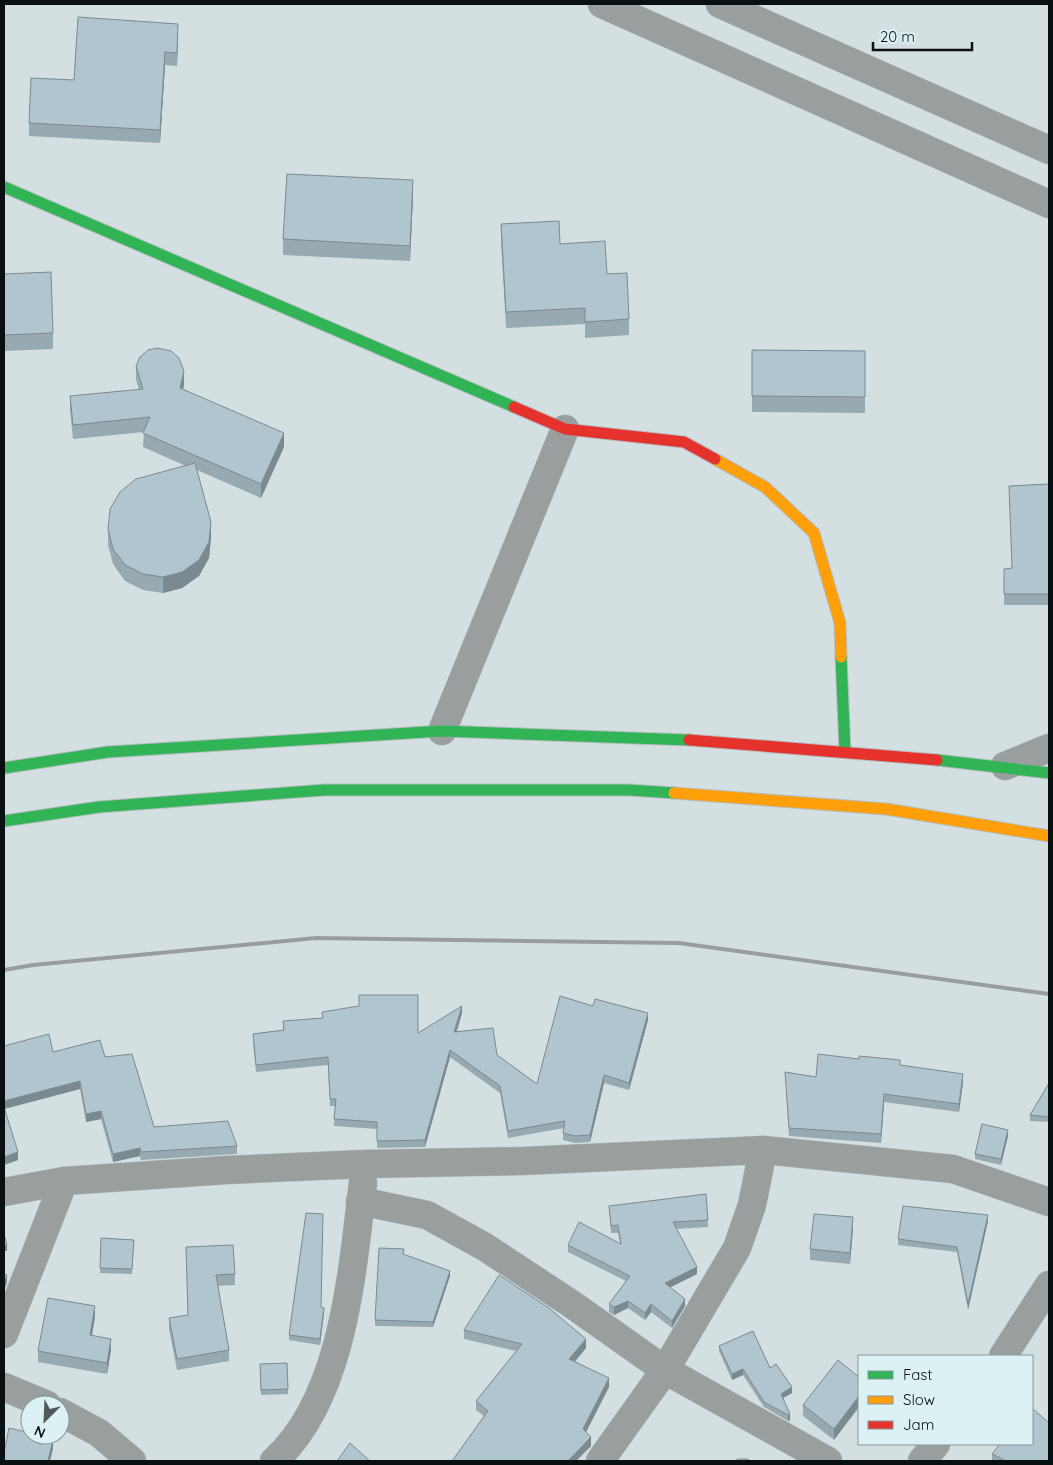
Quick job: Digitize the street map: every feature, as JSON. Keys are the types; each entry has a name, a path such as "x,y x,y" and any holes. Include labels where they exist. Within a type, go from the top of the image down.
{"main road":[{"path":"4,187 565,429 684,442 765,487 814,533 840,622 844,752"},
{"path":"4,768 108,752 442,731 658,738 1005,766 1049,773"},
{"path":"4,821 99,807 324,790 629,790 886,809 1049,836"}],"street":[{"path":"602,4 1049,204"},
{"path":"720,4 1049,150"},
{"path":"442,731 565,429"},
{"path":"1005,766 1049,748"},
{"path":"600,1461 665,1370 737,1248 752,1205 763,1150"},
{"path":"4,1192 64,1181 227,1170 365,1164 523,1161 763,1150 953,1169 1049,1202"},
{"path":"274,1461 288,1449 318,1402 338,1343 365,1164"},
{"path":"4,1334 64,1181"},
{"path":"360,1201 427,1215 485,1247 570,1303 665,1370 828,1461"},
{"path":"1004,1355 1049,1285"},
{"path":"4,1387 23,1395"},
{"path":"70,1417 99,1433 132,1461"},
{"path":"922,1461 935,1445"}],"building":[{"path":"78,17 178,24 177,53 165,52 160,130 29,123 31,78 74,80"},
{"path":"287,174 413,180 410,246 283,239"},
{"path":"559,221 560,244 605,241 607,274 627,273 629,319 585,322 585,308 506,312 501,224"},
{"path":"51,272 53,333 4,335 4,274"},
{"path":"157,348 171,351 179,358 184,371 180,388 284,433 261,484 143,433 150,417 73,425 70,396 143,389 136,366 140,357 148,350"},
{"path":"752,350 865,351 865,397 752,396"},
{"path":"195,463 211,522 209,542 199,560 182,572 163,577 143,574 125,565 113,549 108,529 110,509 120,492 136,479"},
{"path":"1049,484 1049,594 1004,594 1004,569 1012,568 1009,486"},
{"path":"359,995 418,995 418,1033 462,1006 454,1032 493,1028 497,1055 537,1084 560,996 593,1006 595,999 648,1013 629,1083 604,1075 590,1135 575,1136 563,1133 565,1121 508,1131 500,1086 450,1050 425,1140 377,1141 377,1122 334,1119 336,1099 330,1099 328,1057 256,1065 253,1034 284,1030 283,1021 323,1018 322,1012 359,1006"},
{"path":"49,1034 53,1052 100,1040 105,1057 132,1054 154,1127 228,1121 237,1146 141,1152 140,1148 113,1154 101,1111 86,1114 80,1081 4,1101 4,1046"},
{"path":"818,1054 859,1059 859,1056 900,1060 900,1065 963,1074 959,1104 884,1094 881,1134 789,1128 785,1072 816,1077"},
{"path":"1049,1083 1049,1117 1030,1115"},
{"path":"4,1107 18,1152 4,1157"},
{"path":"982,1124 1008,1130 1001,1159 975,1154"},
{"path":"706,1194 708,1220 673,1222 697,1267 665,1283 685,1299 672,1321 651,1304 645,1313 628,1301 614,1307 609,1304 630,1276 568,1245 579,1222 621,1244 618,1225 611,1226 609,1206"},
{"path":"903,1206 988,1215 968,1304 957,1247 898,1239"},
{"path":"306,1213 323,1214 321,1307 324,1308 320,1339 289,1335"},
{"path":"814,1214 853,1217 850,1253 810,1249"},
{"path":"4,1234 7,1245 4,1246"},
{"path":"101,1238 134,1240 132,1269 100,1268"},
{"path":"233,1245 235,1274 216,1275 229,1350 177,1359 169,1318 188,1315 186,1247"},
{"path":"379,1248 404,1249 403,1254 450,1271 433,1322 375,1320"},
{"path":"499,1275 549,1308 586,1339 569,1359 609,1378 583,1429 591,1437 568,1461 452,1461 488,1411 476,1401 522,1344 464,1330"},
{"path":"48,1298 95,1306 90,1335 111,1339 107,1363 38,1351"},
{"path":"753,1331 770,1368 776,1364 792,1387 781,1394 790,1414 788,1415 764,1402 743,1369 732,1374 719,1346"},
{"path":"838,1360 858,1376 858,1397 834,1429 803,1405"},
{"path":"287,1363 288,1389 261,1390 260,1364"},
{"path":"1033,1409 1049,1423 1049,1461 1006,1461 992,1454 999,1445 1033,1445"},
{"path":"9,1428 20,1431 20,1445 52,1445 48,1461 4,1461"},
{"path":"350,1443 370,1461 337,1461"},
{"path":"738,1459 748,1459 750,1461 735,1461"}],"railway":[{"path":"4,970 33,965 316,938 679,943 1049,994"}],"traffic: fast":[{"path":"4,187 514,407"},
{"path":"841,657 845,751"},
{"path":"4,768 108,752 442,731 689,740"},
{"path":"937,760 1049,773"},
{"path":"4,821 99,807 324,790 629,790 674,793"}],"traffic: slow":[{"path":"715,459 765,487 814,533 840,623 841,657"},
{"path":"674,793 886,809 1049,836"}],"traffic: jam":[{"path":"514,407 565,429 684,442 715,459"},
{"path":"689,740 937,760"}]}
